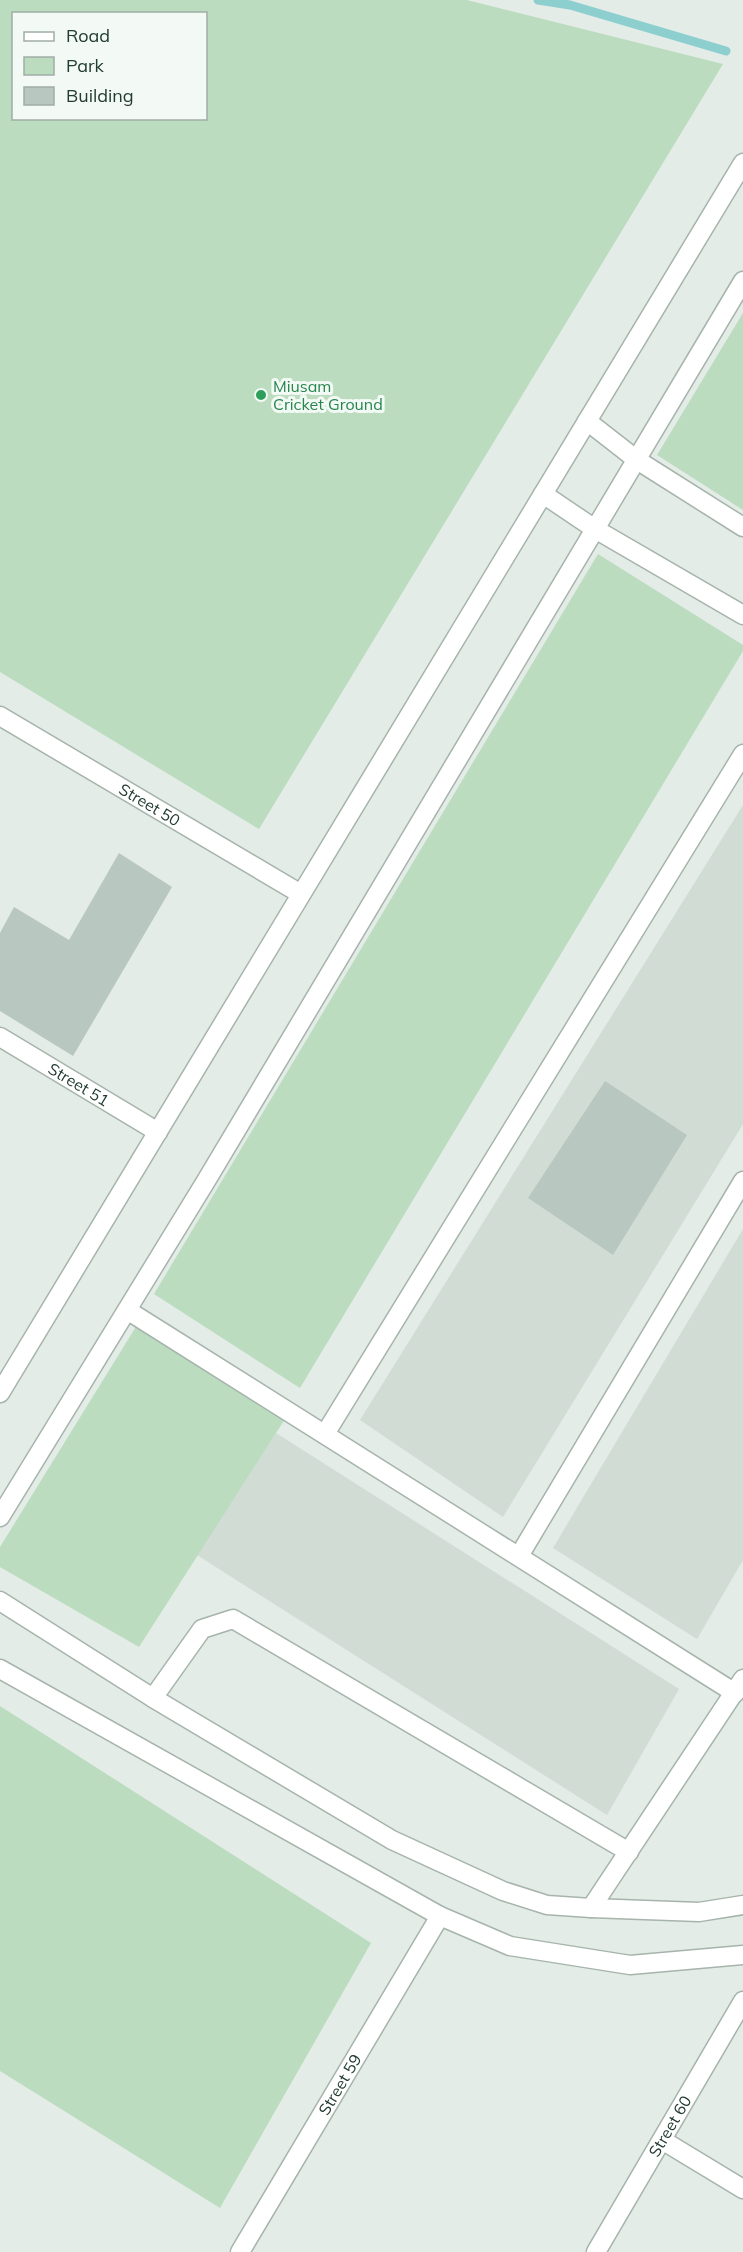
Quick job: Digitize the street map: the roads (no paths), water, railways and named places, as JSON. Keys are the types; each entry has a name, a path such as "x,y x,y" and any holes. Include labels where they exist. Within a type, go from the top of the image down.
{"street":[{"path":"3,1382 158,1132 743,163"},
{"path":"0,1517 206,1181 743,281"},
{"path":"587,421 637,460 743,527"},
{"path":"543,494 595,529 743,615"},
{"name":"Street 50","path":"0,716 301,894"},
{"path":"325,1434 743,754"},
{"name":"Street 51","path":"0,1037 158,1132"},
{"path":"519,1556 743,1181"},
{"path":"127,1310 519,1556 739,1686 591,1908"},
{"path":"0,1601 153,1698 392,1840 503,1891 547,1905 591,1908 699,1912 743,1905"},
{"path":"153,1698 202,1629 233,1619 629,1852"},
{"path":"0,1669 440,1916 510,1946 630,1965 743,1955"},
{"name":"Street 59","path":"240,2252 440,1916"},
{"name":"Street 60","path":"596,2252 743,2001"},
{"path":"662,2140 743,2189"}],"waterway":[{"path":"538,0 570,5 726,51"}],"place":[{"name":"Miusam Cricket Ground","path":"261,395"}]}
